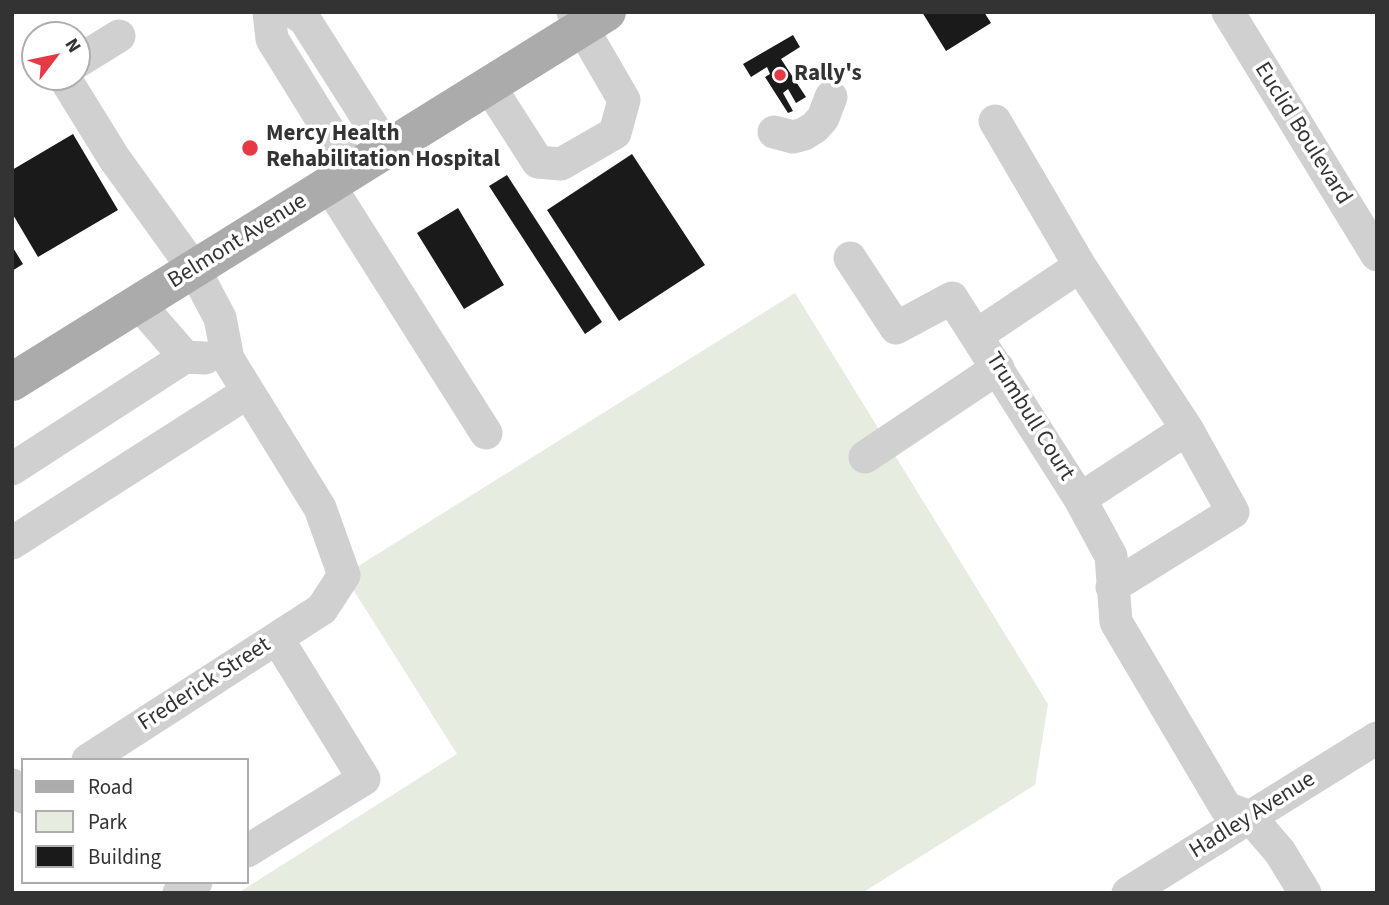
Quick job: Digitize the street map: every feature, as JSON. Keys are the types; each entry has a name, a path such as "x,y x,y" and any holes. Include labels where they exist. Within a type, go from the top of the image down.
{"main road":[{"name":"Belmont Avenue","path":"12,382 489,86 587,17"}],"street":[{"path":"269,12 272,39 341,178 486,433"},
{"path":"294,12 305,20 387,149"},
{"name":"Euclid Boulevard","path":"1228,12 1377,255"},
{"path":"489,86 538,162 561,164 615,133 624,100 587,17"},
{"path":"91,53 118,36"},
{"path":"12,543 248,392 228,359 220,318 194,269 114,158 73,91"},
{"path":"774,132 793,136 804,134 823,118 831,97"},
{"path":"995,121 1080,266 1187,429 1233,512 1112,587"},
{"path":"850,258 896,328 952,298 977,335"},
{"name":"Trumbull Court","path":"1080,266 977,335 1080,499 1111,556 1116,622 1226,808 1250,817 1280,852 1305,893"},
{"path":"139,304 184,357"},
{"path":"12,469 184,357 228,359"},
{"path":"865,457 998,368"},
{"name":"Frederick Street","path":"91,758 322,609 344,575 320,508 248,392"},
{"name":"Trumbull Court","path":"1080,499 1187,429"},
{"path":"248,850 364,779 278,638"},
{"name":"Hadley Avenue","path":"1128,893 1377,738"}],"green space":[{"path":"795,293 1048,704 1035,785 862,893 238,893 457,754 344,575"}],"building":[{"path":"922,12 984,12 991,23 946,51"},
{"name":"Rally's","path":"793,35 800,47 781,59 806,97 796,103 788,89 783,93 793,111 788,113 765,77 770,74 767,67 751,77 743,64"},
{"path":"73,134 118,210 38,257 12,213 12,170"},
{"path":"632,154 705,265 619,321 547,210"},
{"path":"507,175 602,322 585,334 489,186"},
{"path":"458,208 504,285 464,309 417,233"},
{"path":"12,246 23,264 12,271"}],"place":[{"name":"Rally's","path":"780,75"},
{"name":"Mercy Health Rehabilitation Hospital","path":"250,148"}]}
